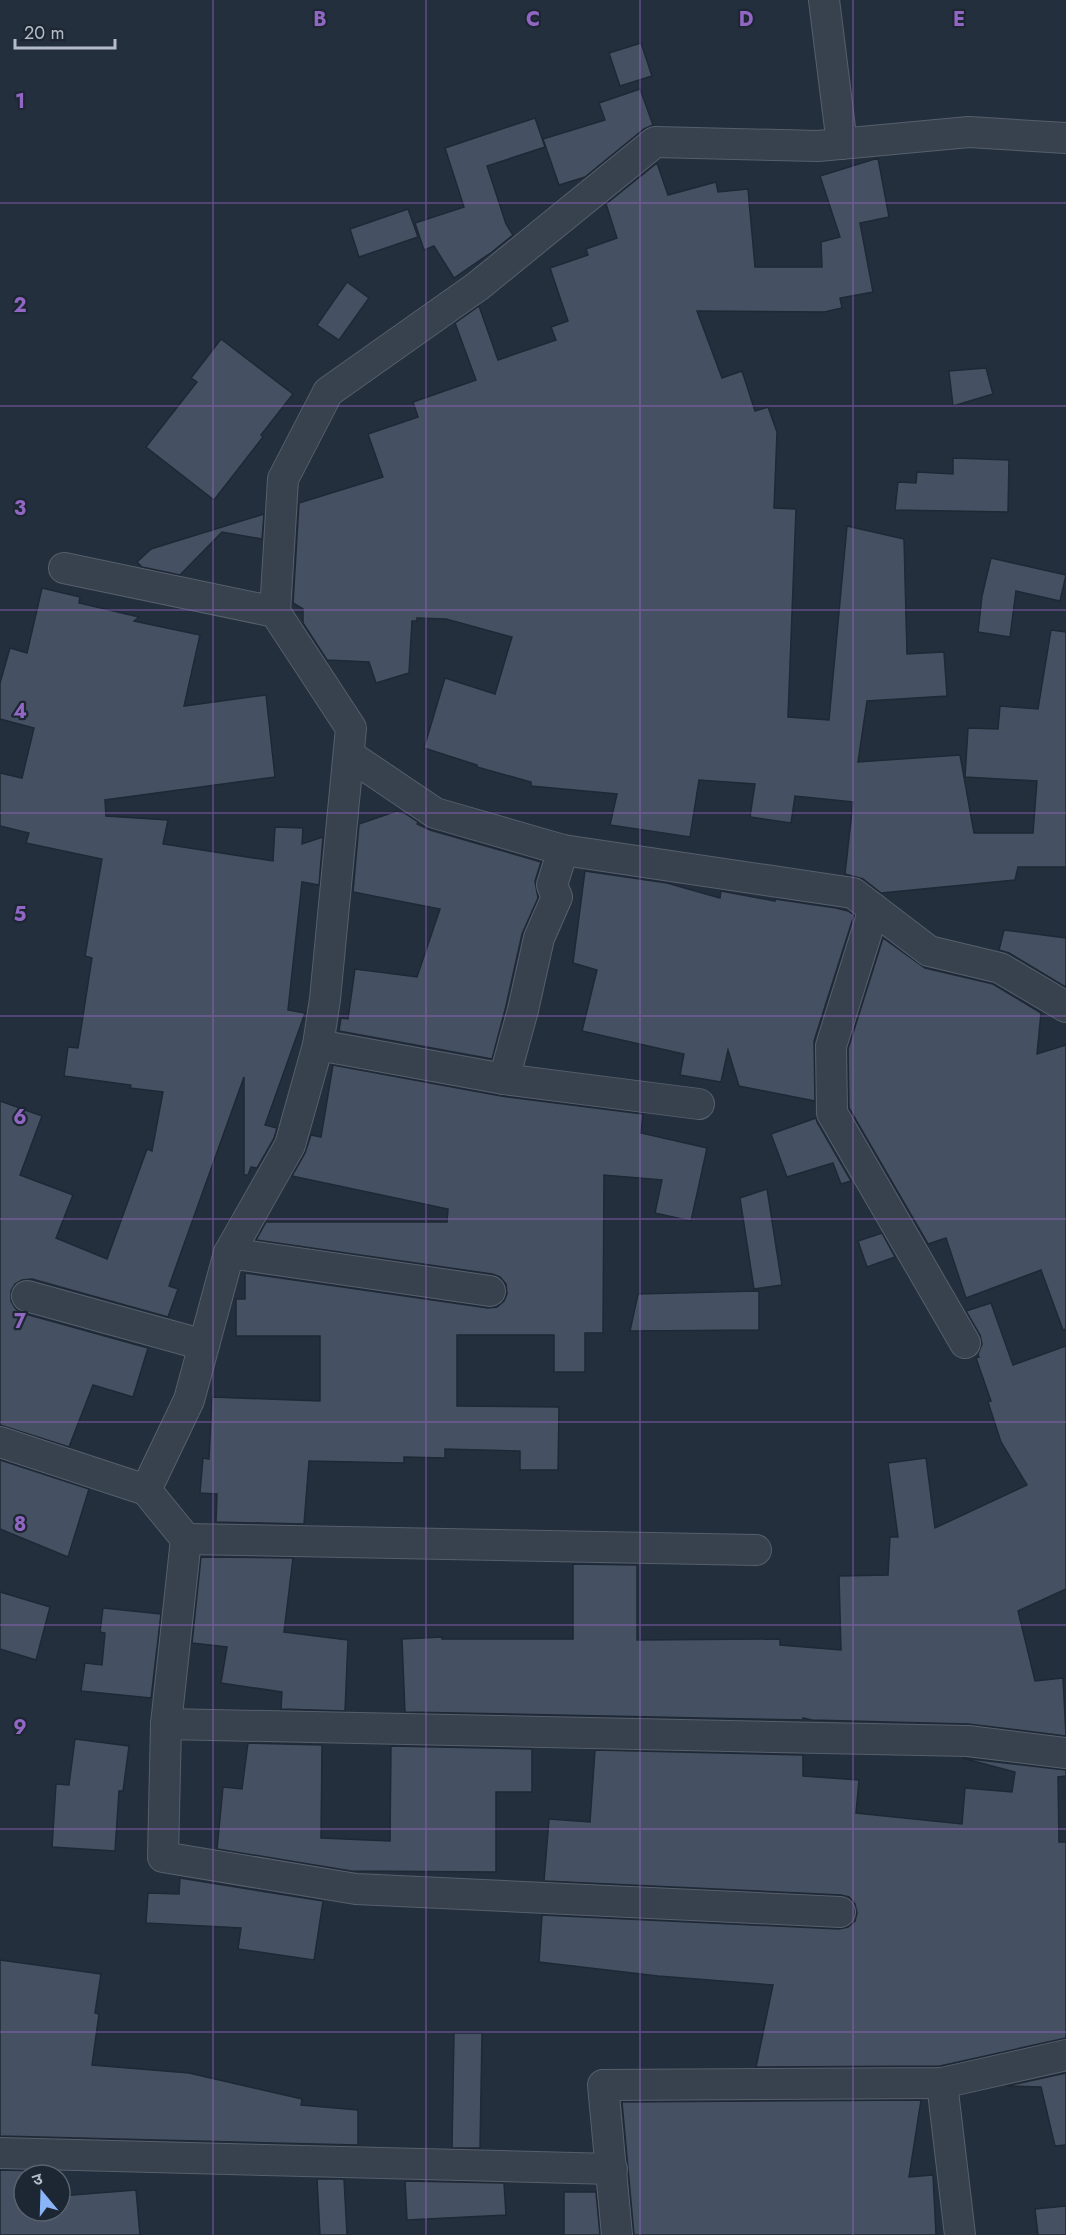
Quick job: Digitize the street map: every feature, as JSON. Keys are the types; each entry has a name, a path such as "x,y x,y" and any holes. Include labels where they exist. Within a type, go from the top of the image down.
{"street":[{"path":"824,0 842,144"},
{"path":"146,1490 189,1400 229,1253 290,1145 318,1045 325,999 351,728 275,612 283,479 328,392 478,286 655,142 818,146 969,132 1066,138"},
{"path":"64,568 275,612"},
{"path":"348,755 435,813 563,849 852,893 929,951 1000,968 1066,1007"},
{"path":"504,1079 539,939 557,897 552,885 563,849"},
{"path":"874,909 831,1046 832,1113 965,1343"},
{"path":"318,1045 504,1079 699,1104"},
{"path":"229,1253 490,1291"},
{"path":"27,1296 204,1345"},
{"path":"0,1442 146,1490 186,1539 166,1724 163,1857 356,1889 840,1912"},
{"path":"186,1539 756,1550"},
{"path":"166,1724 968,1741 1066,1754"},
{"path":"617,2235 603,2085 942,2083 1066,2055"},
{"path":"942,2083 960,2235"},
{"path":"0,2153 612,2169"}],"building":[{"path":"641,43 652,76 620,86 609,53"},
{"path":"640,89 653,125 644,129 585,177 559,185 543,139 605,120 599,103"},
{"path":"535,118 545,147 487,166 506,224 513,235 454,278 434,246 424,250 415,223 464,207 445,148"},
{"path":"878,158 889,217 860,223 873,292 840,298 842,308 824,312 697,311 722,378 742,371 755,411 768,407 777,432 774,508 796,509 788,717 829,720 847,526 904,539 907,654 944,652 947,696 867,701 858,762 960,755 974,833 1033,833 1037,781 965,777 968,728 998,729 1000,706 1038,709 1051,630 1066,632 1066,867 1018,867 1015,880 881,893 863,879 845,874 853,802 795,796 791,823 750,817 755,784 699,780 690,837 610,825 617,794 531,786 531,782 477,767 477,765 424,748 445,678 495,694 512,637 446,619 417,618 417,621 412,621 409,673 376,683 369,662 327,660 303,623 303,609 293,603 299,503 383,477 368,434 418,417 413,402 476,380 455,323 479,306 498,360 556,340 551,327 568,321 550,268 588,255 586,249 617,238 606,204 657,163 668,195 716,182 718,192 748,189 755,267 822,267 821,242 840,237 820,176"},
{"path":"408,209 418,237 359,257 350,229"},
{"path":"347,282 369,298 339,340 317,325"},
{"path":"221,339 293,394 214,500 146,447 197,382 191,378"},
{"path":"986,368 993,394 953,406 949,371"},
{"path":"953,458 1009,460 1008,512 895,510 898,482 916,483 917,472 953,474"},
{"path":"264,514 262,539 222,532 180,575 142,567 137,562 151,549"},
{"path":"991,558 1066,575 1060,601 1016,591 1010,637 978,632 982,596"},
{"path":"42,588 80,597 79,603 139,617 134,621 200,635 184,706 266,695 275,777 105,800 106,816 168,820 163,844 273,861 275,827 303,828 302,844 323,837 319,885 302,882 288,1010 305,1013 265,1125 277,1128 274,1138 257,1168 251,1167 248,1175 244,1175 244,1077 169,1286 178,1289 168,1317 32,1279 22,1280 15,1284 11,1291 11,1301 22,1313 148,1348 133,1397 93,1385 69,1447 0,1425 0,1101 42,1116 20,1175 73,1195 56,1238 107,1259 147,1149 152,1151 163,1092 130,1088 131,1085 64,1076 68,1047 78,1048 92,958 85,956 102,859 26,843 29,833 0,826 0,773 22,778 34,728 0,719 0,683 10,648 27,653"},
{"path":"397,811 406,814 418,822 417,824 430,830 541,862 535,881 538,898 522,934 492,1059 339,1031 341,1018 348,1019 355,969 417,977 440,909 353,892 359,824"},
{"path":"585,871 667,883 720,898 721,891 775,901 775,899 836,908 854,915 814,1041 815,1101 739,1086 728,1050 721,1082 680,1075 684,1054 582,1031 597,970 573,963"},
{"path":"1004,930 1066,938 1066,987 1009,953 999,950"},
{"path":"883,938 925,968 993,984 1041,1013 1037,1054 1066,1045 1066,1329 1063,1330 1041,1270 966,1298 946,1238 928,1244 849,1108 848,1049"},
{"path":"333,1065 501,1096 643,1114 641,1133 707,1148 691,1221 655,1213 662,1180 604,1175 603,1333 585,1333 585,1372 554,1372 554,1335 457,1335 457,1406 559,1407 558,1470 520,1470 520,1451 445,1449 445,1458 404,1457 404,1463 309,1461 304,1524 216,1522 217,1494 200,1493 203,1458 209,1459 212,1397 320,1401 320,1336 236,1336 236,1299 245,1299 245,1273 488,1308 497,1307 504,1301 507,1294 506,1284 500,1277 492,1274 256,1240 266,1222 447,1222 448,1209 292,1176 305,1153 311,1135 321,1137"},
{"path":"816,1118 851,1181 841,1184 833,1163 787,1177 771,1134"},
{"path":"767,1189 782,1285 754,1289 740,1198"},
{"path":"882,1233 895,1257 867,1267 858,1241"},
{"path":"759,1291 759,1330 630,1331 638,1294"},
{"path":"991,1303 1013,1365 1066,1346 1066,1589 1018,1611 1035,1681 1063,1678 1066,1736 968,1724 803,1718 803,1720 405,1712 402,1639 442,1637 442,1639 573,1639 573,1564 637,1565 637,1640 780,1639 780,1645 841,1650 839,1576 888,1575 890,1537 898,1537 888,1463 926,1458 935,1528 1027,1485 1001,1442 988,1402 991,1401 976,1358 979,1357 982,1344 980,1335 966,1311"},
{"path":"0,1460 89,1489 68,1557 0,1529"},
{"path":"201,1557 293,1558 284,1632 348,1640 345,1711 281,1709 282,1692 221,1683 227,1647 192,1643"},
{"path":"0,1592 50,1607 36,1660 0,1649"},
{"path":"103,1608 161,1614 151,1698 81,1691 85,1663 102,1665 105,1633 100,1632"},
{"path":"75,1739 129,1746 123,1791 119,1791 115,1851 52,1847 56,1784 69,1785"},
{"path":"248,1743 322,1745 321,1838 390,1841 391,1746 532,1749 532,1792 496,1792 496,1872 351,1871 217,1849 223,1787 242,1789"},
{"path":"595,1750 803,1755 803,1776 859,1780 856,1813 962,1824 965,1788 1012,1792 1015,1772 962,1758 1066,1770 1066,1776 1058,1777 1059,1842 1066,1842 1066,2038 940,2066 756,2067 773,1985 658,1976 539,1962 542,1915 839,1929 848,1927 855,1921 857,1913 855,1904 849,1897 841,1895 544,1881 549,1819 590,1822"},
{"path":"180,1878 323,1901 314,1960 238,1949 241,1928 146,1923 148,1893 179,1894"},
{"path":"0,1960 101,1974 95,2013 99,2014 92,2065 189,2073 302,2099 301,2105 358,2110 358,2145 0,2136"},
{"path":"454,2033 482,2033 480,2148 452,2148"},
{"path":"1066,2073 1066,2145 1055,2146 1041,2087 1007,2086"},
{"path":"921,2100 909,2177 933,2175 936,2235 634,2235 622,2102"},
{"path":"0,2170 12,2170 12,2223 72,2223 72,2195 136,2190 140,2235 0,2235"},
{"path":"317,2179 344,2179 347,2235 320,2235"},
{"path":"405,2181 504,2183 506,2215 407,2220"},
{"path":"564,2192 596,2192 600,2235 564,2235"},
{"path":"1066,2206 1066,2235 1038,2235 1035,2209"}]}
